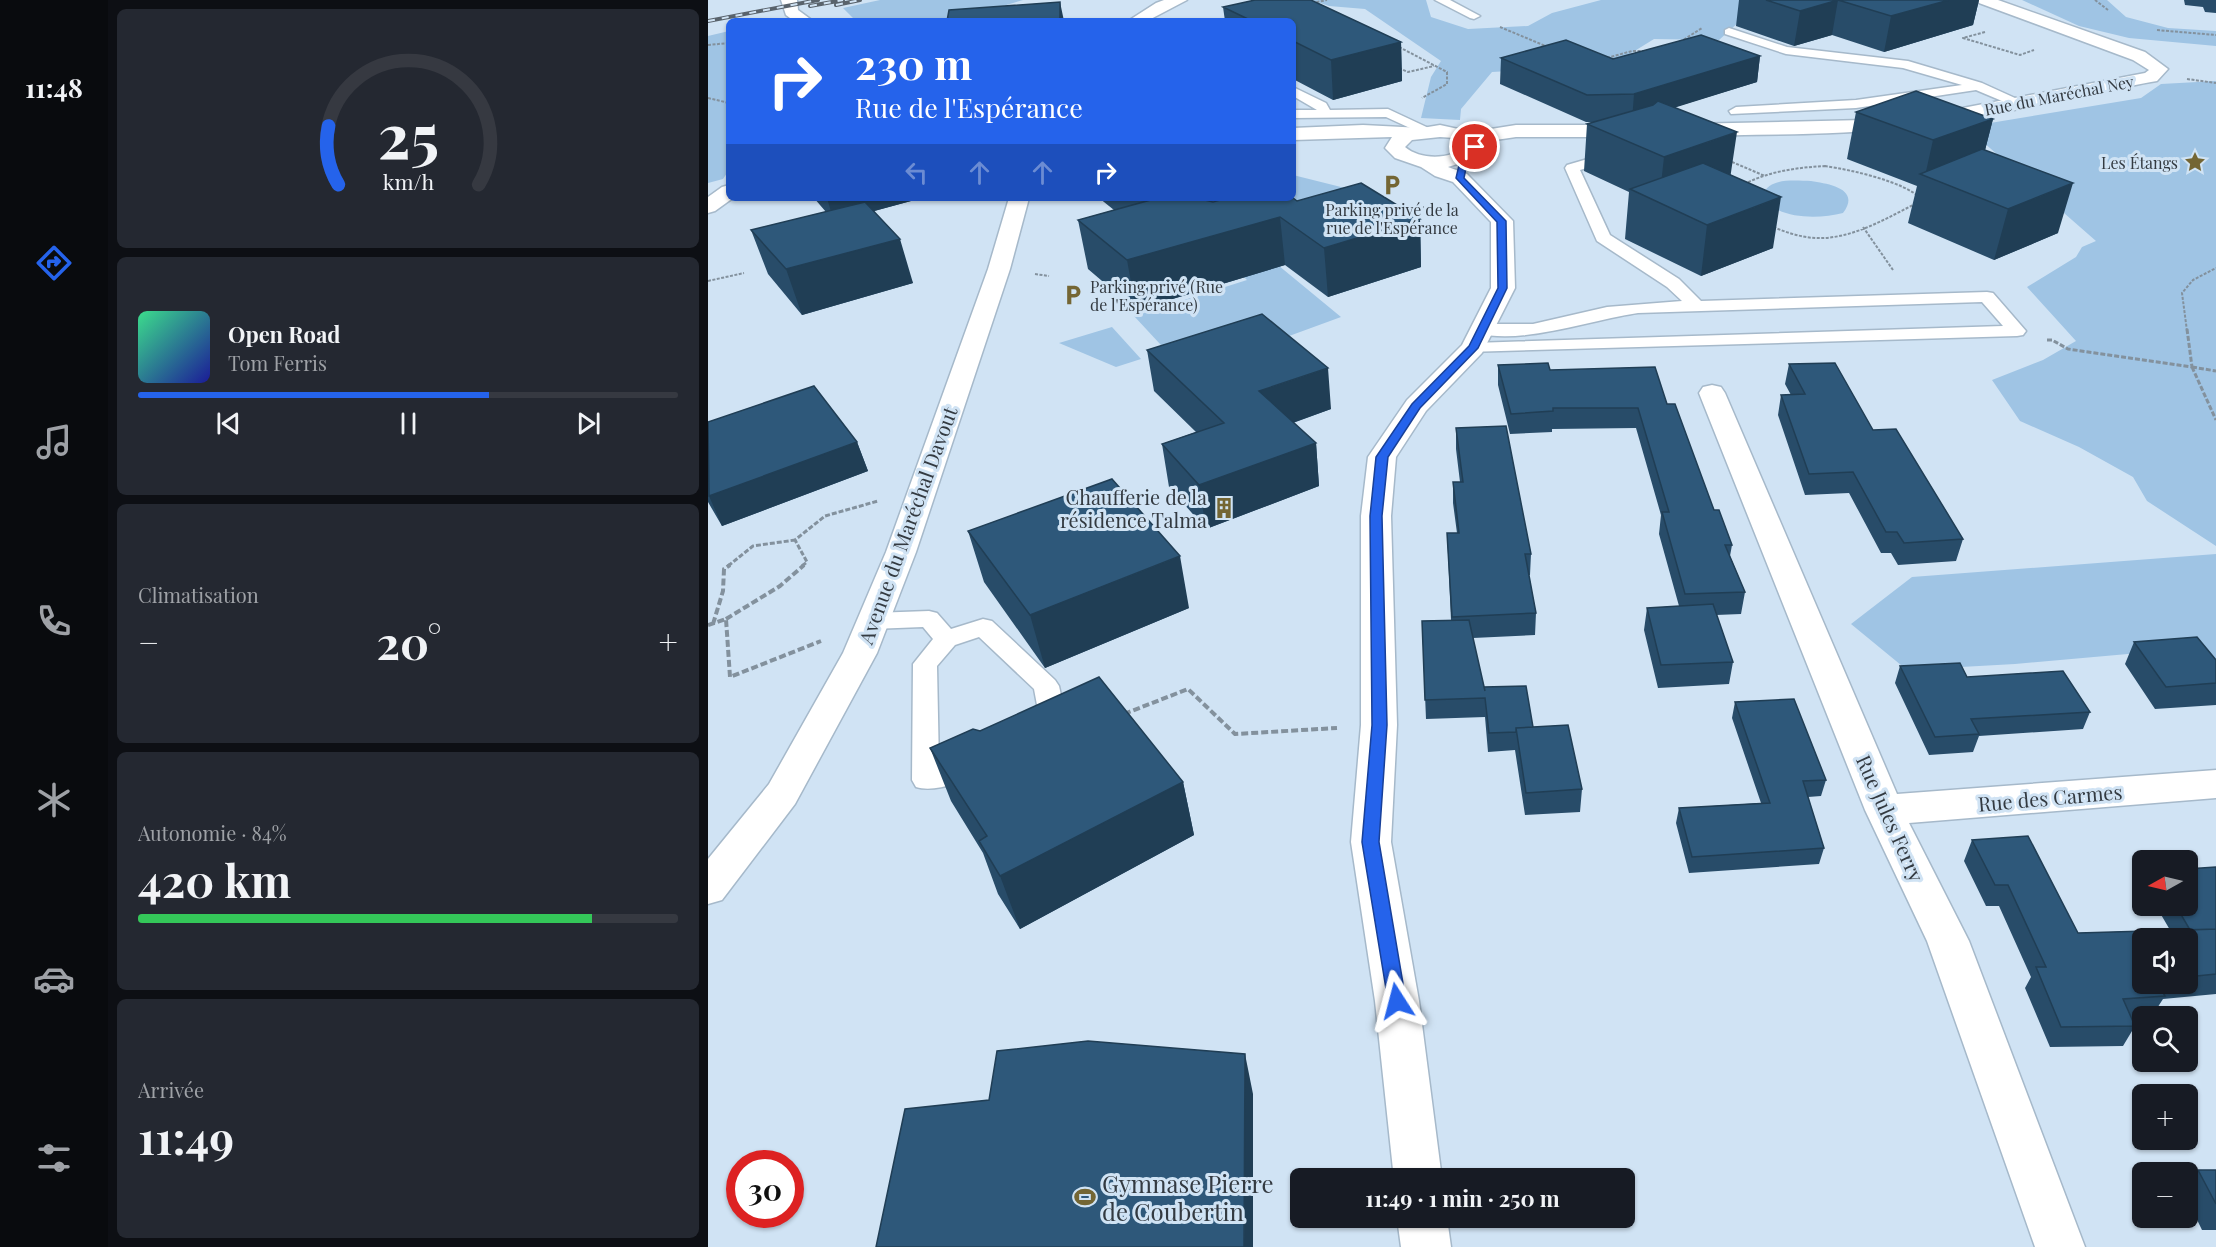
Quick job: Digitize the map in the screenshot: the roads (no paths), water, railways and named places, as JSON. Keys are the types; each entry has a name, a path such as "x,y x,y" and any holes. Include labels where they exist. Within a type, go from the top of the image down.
{"street":[{"path":"789,0 791,12 800,18"},
{"path":"1141,18 1161,6 1179,0"},
{"name":"Rue du Maréchal Ney","path":"1672,130 1864,126 1947,117 2151,77 2159,69 2139,56 1984,0"},
{"path":"1296,136 1427,162 1442,172 1516,131 1648,130"},
{"path":"1296,135 1362,131 1451,132 1502,221 1503,288 1478,338 1416,406 1382,457 1376,516 1379,725 1371,842 1397,1001 1417,1168"},
{"path":"1404,157 1395,148 1396,143 1400,139 1423,132"},
{"path":"708,207 726,192"},
{"name":"Avenue du Maréchal Davout","path":"708,888 782,794 860,652 901,552 924,487 999,269 1018,201"},
{"name":"Rue Jules Ferry","path":"1712,393 1884,810 1948,940 2060,1247"},
{"name":"Rue des Carmes","path":"1884,810 2216,784"},
{"path":"1423,1228 1426,1247"}],"lane":[{"path":"1441,0 1474,16"},
{"path":"1729,32 1786,50 1904,64 1977,86 2019,103"},
{"path":"1736,111 1872,104 1977,86"},
{"path":"1296,93 1321,106 1326,113"},
{"path":"1296,114 1388,113 1423,132"},
{"path":"1633,149 1572,168 1603,238 1674,283 1698,307"},
{"path":"1988,297 2017,331 1478,338 1638,308 1988,297"},
{"path":"872,621 929,619 946,639"},
{"path":"998,759 988,764 926,780 925,664 946,639 983,627 1046,686 1055,728 1026,744"}],"railway":[{"path":"708,21 818,0"},
{"path":"810,6 843,0"},
{"path":"836,5 860,0"}],"place":[{"name":"Les Étangs","path":"2195,162"},
{"name":"Parking privé de la rue de l'Espérance","path":"1392,185"},
{"name":"Parking privé (Rue de l'Espérance)","path":"1073,295"},
{"name":"Chaufferie de la résidence Talma","path":"1224,508"},
{"name":"Gymnase Pierre de Coubertin","path":"1085,1197"}]}
